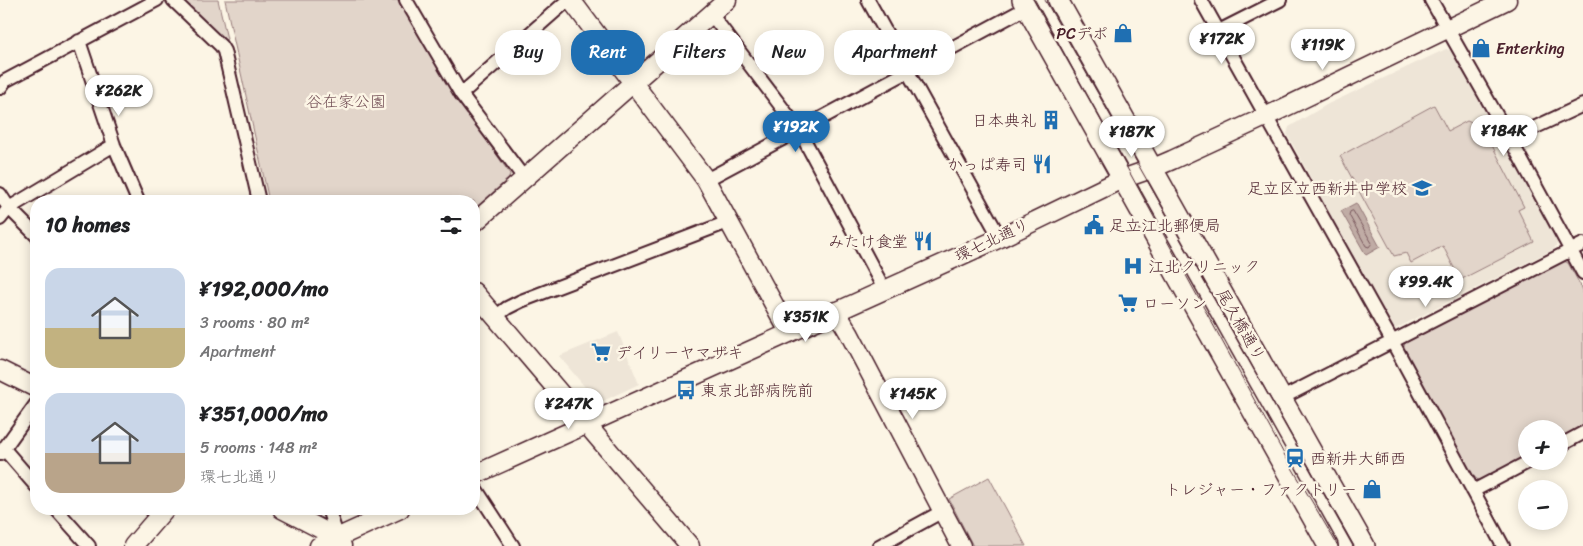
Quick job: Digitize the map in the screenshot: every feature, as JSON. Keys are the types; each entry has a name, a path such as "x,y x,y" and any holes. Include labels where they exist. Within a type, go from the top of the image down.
{"main road":[{"name":"尾久橋通り","path":"1058,0 1151,169 1365,546"},
{"name":"尾久橋通り","path":"1024,4 1328,546"}],"street":[{"path":"0,88 5,81 157,0"},
{"path":"173,0 224,51 242,121 258,195"},
{"path":"406,0 461,94 524,178"},
{"path":"461,94 570,0 706,180 789,332"},
{"path":"480,218 728,0"},
{"path":"868,0 885,30"},
{"path":"1201,0 1392,341 1503,546"},
{"path":"1219,31 1280,0"},
{"path":"1431,0 1583,273"},
{"name":"環七北通り","path":"480,472 1000,238 1122,179 1151,169 1267,116 1507,0"},
{"path":"955,44 1024,4"},
{"path":"711,14 799,130 884,289"},
{"path":"79,41 114,146 135,195"},
{"path":"706,180 902,75"},
{"path":"910,75 1000,238"},
{"path":"1510,139 1583,104"},
{"path":"31,195 114,146"},
{"path":"0,194 9,208 30,229"},
{"path":"0,219 9,208 30,196"},
{"path":"495,317 506,308 521,301 728,222"},
{"path":"1282,398 1583,244"},
{"path":"480,299 690,546"},
{"path":"836,311 961,546"},
{"path":"0,370 30,385"},
{"path":"30,412 2,452 30,480"},
{"path":"1568,441 1583,433"},
{"path":"1473,491 1518,467"},
{"path":"480,495 513,546"},
{"path":"879,546 943,511"},
{"path":"61,515 89,546"},
{"path":"133,546 160,515"},
{"path":"293,515 340,542"},
{"path":"330,515 340,542"},
{"path":"319,546 340,542 389,515"}],"shaded area":[{"name":"足立区立西新井中学校","path":"1446,49 1452,51 1558,242 1554,249 1393,330 1287,134 1289,127 1328,104"},
{"path":"618,332 639,384 603,401 595,399 559,356"}],"green space":[{"path":"181,0 218,0 227,39 224,41"},
{"name":"谷在家公園","path":"225,0 398,0 454,93 510,174 509,178 480,204 480,195 268,195"},
{"path":"1434,105 1448,131 1467,121 1483,128 1524,207 1518,210 1534,242 1460,280 1443,246 1411,263 1406,253 1394,256 1340,156"},
{"path":"1564,261 1568,263 1583,290 1583,427 1568,435 1568,420 1518,420 1518,461 1480,481 1474,477 1403,349 1405,343"},
{"path":"989,477 1026,546 973,546 949,499"}],"water":[{"path":"1356,203 1380,247 1366,255 1341,211"}],"tram line":[{"path":"1035,0 1284,454 1338,546"},
{"path":"1045,0 1354,546"}],"place":[{"name":"PCデポ","path":"1123,33"},
{"name":"Enterking","path":"1481,48"},
{"name":"日本典礼","path":"1051,120"},
{"name":"かっぱ寿司","path":"1042,164"},
{"name":"足立区立西新井中学校","path":"1422,188"},
{"name":"足立江北郵便局","path":"1094,225"},
{"name":"みたけ食堂","path":"923,241"},
{"name":"江北クリニック","path":"1133,266"},
{"name":"ローソン","path":"1128,303"},
{"name":"デイリーヤマザキ","path":"601,352"},
{"name":"東京北部病院前","path":"686,390"},
{"name":"西新井大師西","path":"1295,458"},
{"name":"トレジャー・ファクトリー","path":"1372,489"}]}
